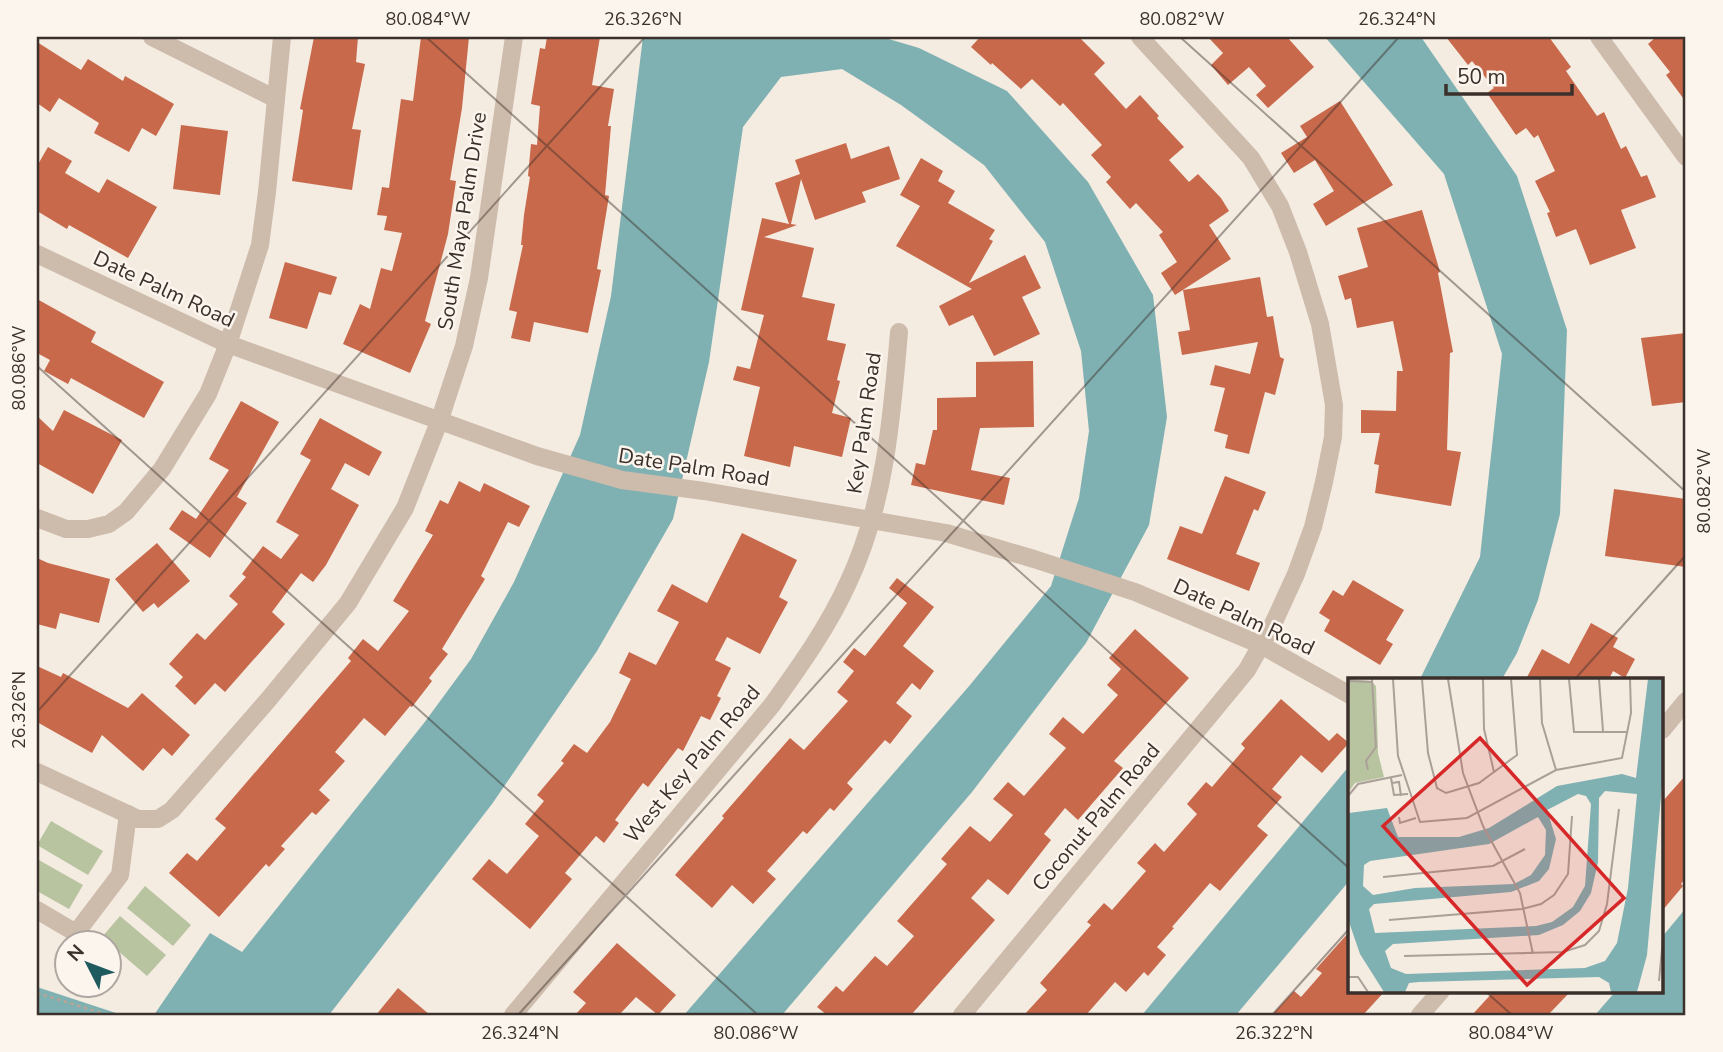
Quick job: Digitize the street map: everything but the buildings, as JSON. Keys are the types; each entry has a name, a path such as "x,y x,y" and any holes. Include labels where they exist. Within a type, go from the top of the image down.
{"street":[{"path":"152,37 276,99"},
{"path":"37,518 66,529 88,529 109,524 126,512 182,440 208,394 228,344 260,244 282,37"},
{"name":"South Maya Palm Drive","path":"128,814 138,819 158,819 172,810 348,603 405,508 439,422 464,346 479,278 514,37"},
{"name":"Coconut Palm Road","path":"962,1015 1247,670 1296,574 1313,527 1333,436 1334,405 1320,324 1298,252 1284,218 1251,158 1140,37"},
{"path":"1599,37 1686,157"},
{"name":"Date Palm Road","path":"37,254 228,344 537,456 622,480 704,491 946,533 1135,592 1261,645 1348,694"},
{"name":"Key Palm Road","path":"872,520 892,419 899,332"},
{"name":"West Key Palm Road","path":"513,1015 797,672 844,591 872,520"},
{"path":"1664,728 1686,701"},
{"path":"37,772 128,814 120,875 76,933 37,910"},
{"path":"1420,1015 1440,992"}],"path":[{"path":"37,993 108,1015"}],"green space":[{"path":"51,821 103,851 88,875 37,845"},
{"path":"37,859 83,885 69,909 37,891"},
{"path":"145,886 191,925 173,946 127,908"},
{"path":"120,916 166,955 147,976 122,954 122,930 108,930"}],"water":[{"path":"643,37 882,37 919,48 1007,91 1088,182 1153,295 1167,417 1149,525 1086,643 972,792 782,1015 684,1015 970,685 1051,586 1079,498 1089,431 1081,351 1045,242 984,165 901,105 842,69 781,77 743,127 709,362 673,519 597,651 492,804 329,1015 154,1015 210,933 242,952 424,723 471,659 514,582 580,435 611,296"},
{"path":"1325,37 1421,37 1517,176 1567,330 1560,514 1538,600 1517,653 1503,678 1420,678 1480,557 1502,354 1444,174"},
{"path":"1348,767 1348,882 1236,1015 1142,1015"},
{"path":"1686,908 1686,1015 1595,1015 1615,992 1664,992 1664,935"},
{"path":"37,987 52,992 52,1000 76,1000 122,1015 37,1015"}]}
